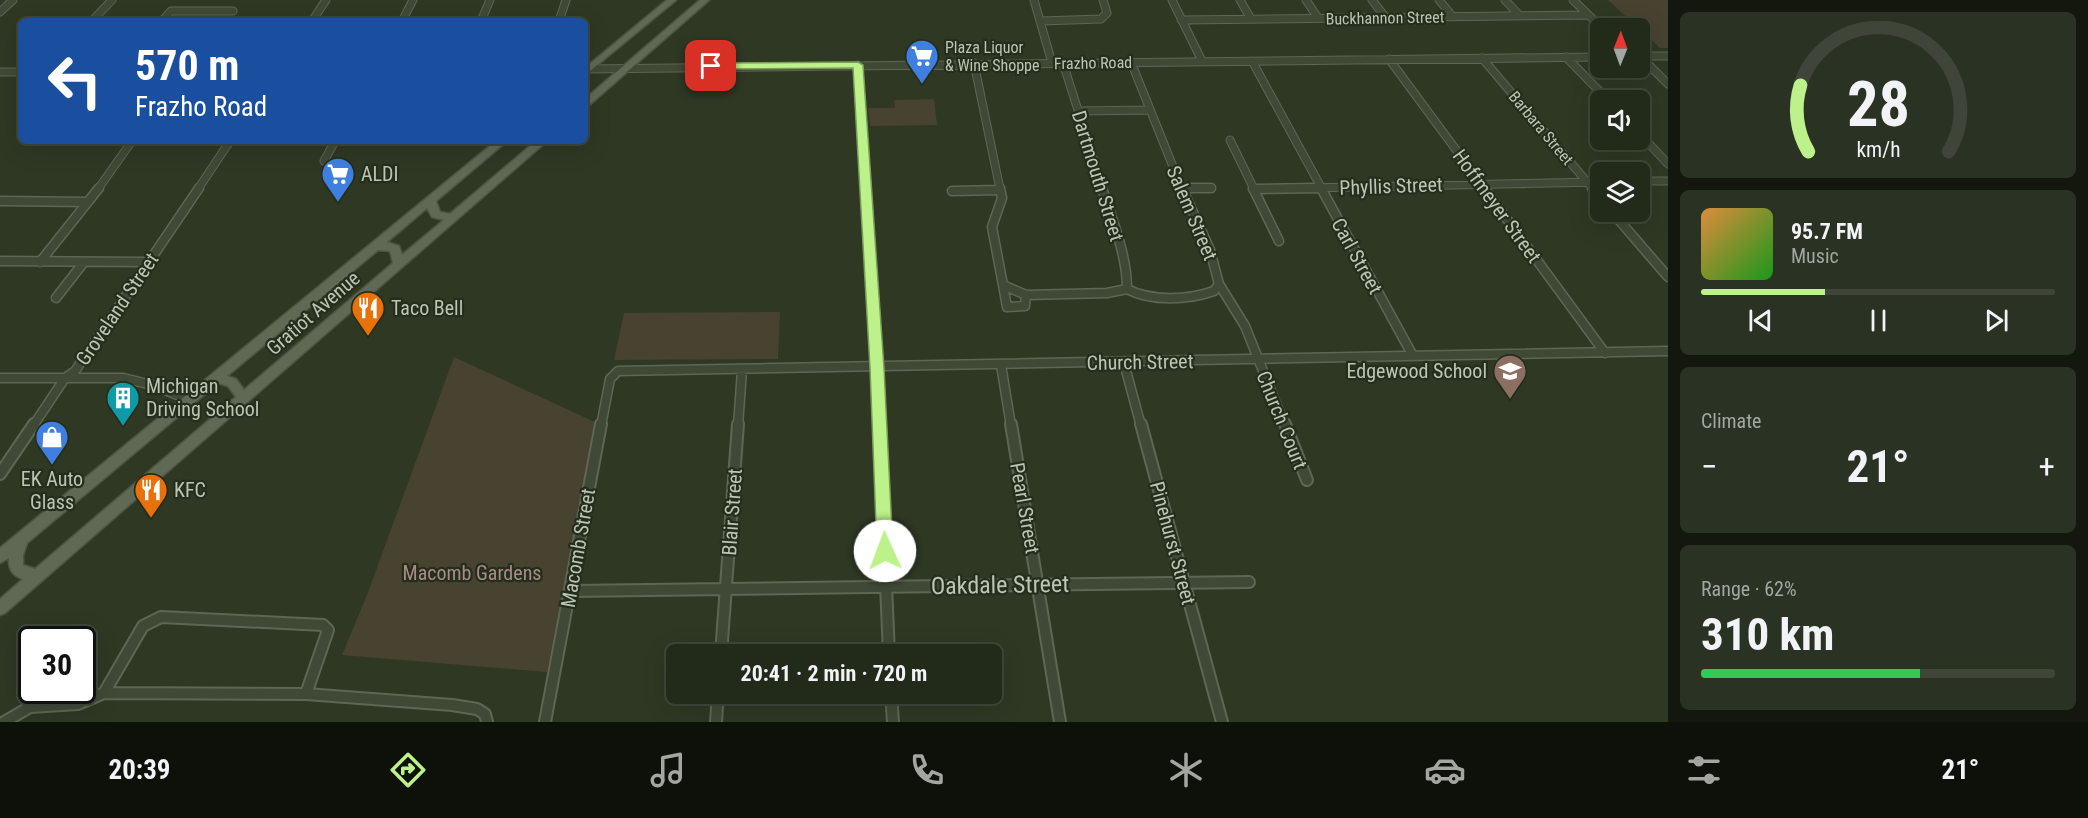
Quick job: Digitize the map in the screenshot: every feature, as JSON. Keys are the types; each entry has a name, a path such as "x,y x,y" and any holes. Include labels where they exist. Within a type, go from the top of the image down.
{"main road":[{"path":"588,101 705,0"},
{"path":"588,69 676,4 689,14"},
{"name":"Gratiot Avenue","path":"0,557 498,144"},
{"name":"Gratiot Avenue","path":"0,608 538,144"},
{"path":"431,200 436,215 452,218"},
{"path":"376,246 395,249 399,264"},
{"path":"217,378 232,382 243,399"},
{"path":"22,539 15,561 18,570 22,574 37,576"}],"street":[{"path":"0,12 13,0"},
{"path":"95,18 112,0"},
{"path":"314,18 326,0"},
{"path":"404,18 413,0"},
{"path":"482,18 490,0"},
{"path":"560,18 566,0"},
{"path":"1034,0 1052,63"},
{"path":"1041,21 1101,19 1107,13 1103,0"},
{"path":"1172,0 1202,61"},
{"path":"1240,0 1251,19"},
{"path":"1306,0 1318,18"},
{"path":"1372,0 1386,18"},
{"path":"1439,0 1453,17"},
{"path":"1505,0 1520,16"},
{"path":"1573,0 1591,18"},
{"path":"165,18 171,11 233,11"},
{"name":"Buckhannon Street","path":"1181,20 1588,15"},
{"path":"1650,56 1668,56"},
{"path":"1566,57 1598,90"},
{"name":"Frazho Road","path":"588,70 974,63 1590,57"},
{"name":"Barbara Street","path":"1482,58 1590,185"},
{"name":"Hoffmeyer Street","path":"1389,59 1605,353"},
{"name":"Carl Street","path":"1252,61 1319,188 1413,356"},
{"name":"Salem Street","path":"1131,62 1210,254 1219,277 1219,284 1228,292 1235,313 1245,326 1258,359"},
{"path":"974,63 1000,190 1001,205 992,227 995,249 1006,287 1007,307 1025,306 1026,295"},
{"name":"Dartmouth Street","path":"1063,63 1122,251 1127,274 1127,289"},
{"path":"858,65 877,368 889,644"},
{"path":"1650,66 1668,84"},
{"path":"0,72 18,72"},
{"path":"1078,111 1150,110"},
{"path":"1230,140 1279,241"},
{"path":"40,261 88,202 130,144"},
{"name":"Groveland Street","path":"0,474 65,378 75,370 228,144"},
{"path":"324,161 333,144"},
{"path":"1650,145 1668,164"},
{"path":"1650,182 1668,181"},
{"name":"Phyllis Street","path":"1253,189 1587,182"},
{"path":"1181,188 1211,188"},
{"path":"952,191 1000,190"},
{"path":"0,201 88,202"},
{"path":"1621,222 1668,277"},
{"path":"0,261 148,262"},
{"path":"56,298 84,262"},
{"path":"1006,287 1026,295 1107,293 1127,289 1137,295 1174,297 1210,293 1219,284"},
{"name":"Church Street","path":"613,375 624,371 877,368 1668,351"},
{"name":"Church Court","path":"1258,359 1307,480"},
{"name":"Pinehurst Street","path":"1124,363 1222,722"},
{"name":"Pearl Street","path":"1001,364 1060,722"},
{"name":"Blair Street","path":"722,644 742,370"},
{"name":"Macomb Street","path":"545,722 610,379 613,375"},
{"path":"0,378 133,380 190,400"},
{"name":"Oakdale Street","path":"571,591 1249,582"},
{"path":"4,722 32,706 73,706 88,703 104,693 143,626 161,617 323,625 328,630 306,694"},
{"path":"104,693 306,694 468,708 485,714 487,722"},
{"path":"716,722 717,704"},
{"path":"892,704 893,722"}],"green space":[{"path":"1608,0 1668,0 1668,48 1660,48 1650,39 1650,18 1628,18"},
{"path":"934,99 937,125 870,126 868,108 895,108 894,100"},
{"path":"780,312 778,359 614,360 624,313"},
{"name":"Macomb Gardens","path":"454,357 595,422 547,672 342,655 367,595"}],"place":[{"name":"Plaza Liquor & Wine Shoppe","path":"922,85"},
{"name":"ALDI","path":"338,203"},
{"name":"Taco Bell","path":"368,337"},
{"name":"Edgewood School","path":"1510,400"},
{"name":"Michigan Driving School","path":"123,427"},
{"name":"EK Auto Glass","path":"52,466"},
{"name":"KFC","path":"151,519"}],"route":[{"path":"711,66 858,65 877,368 885,551"}]}
